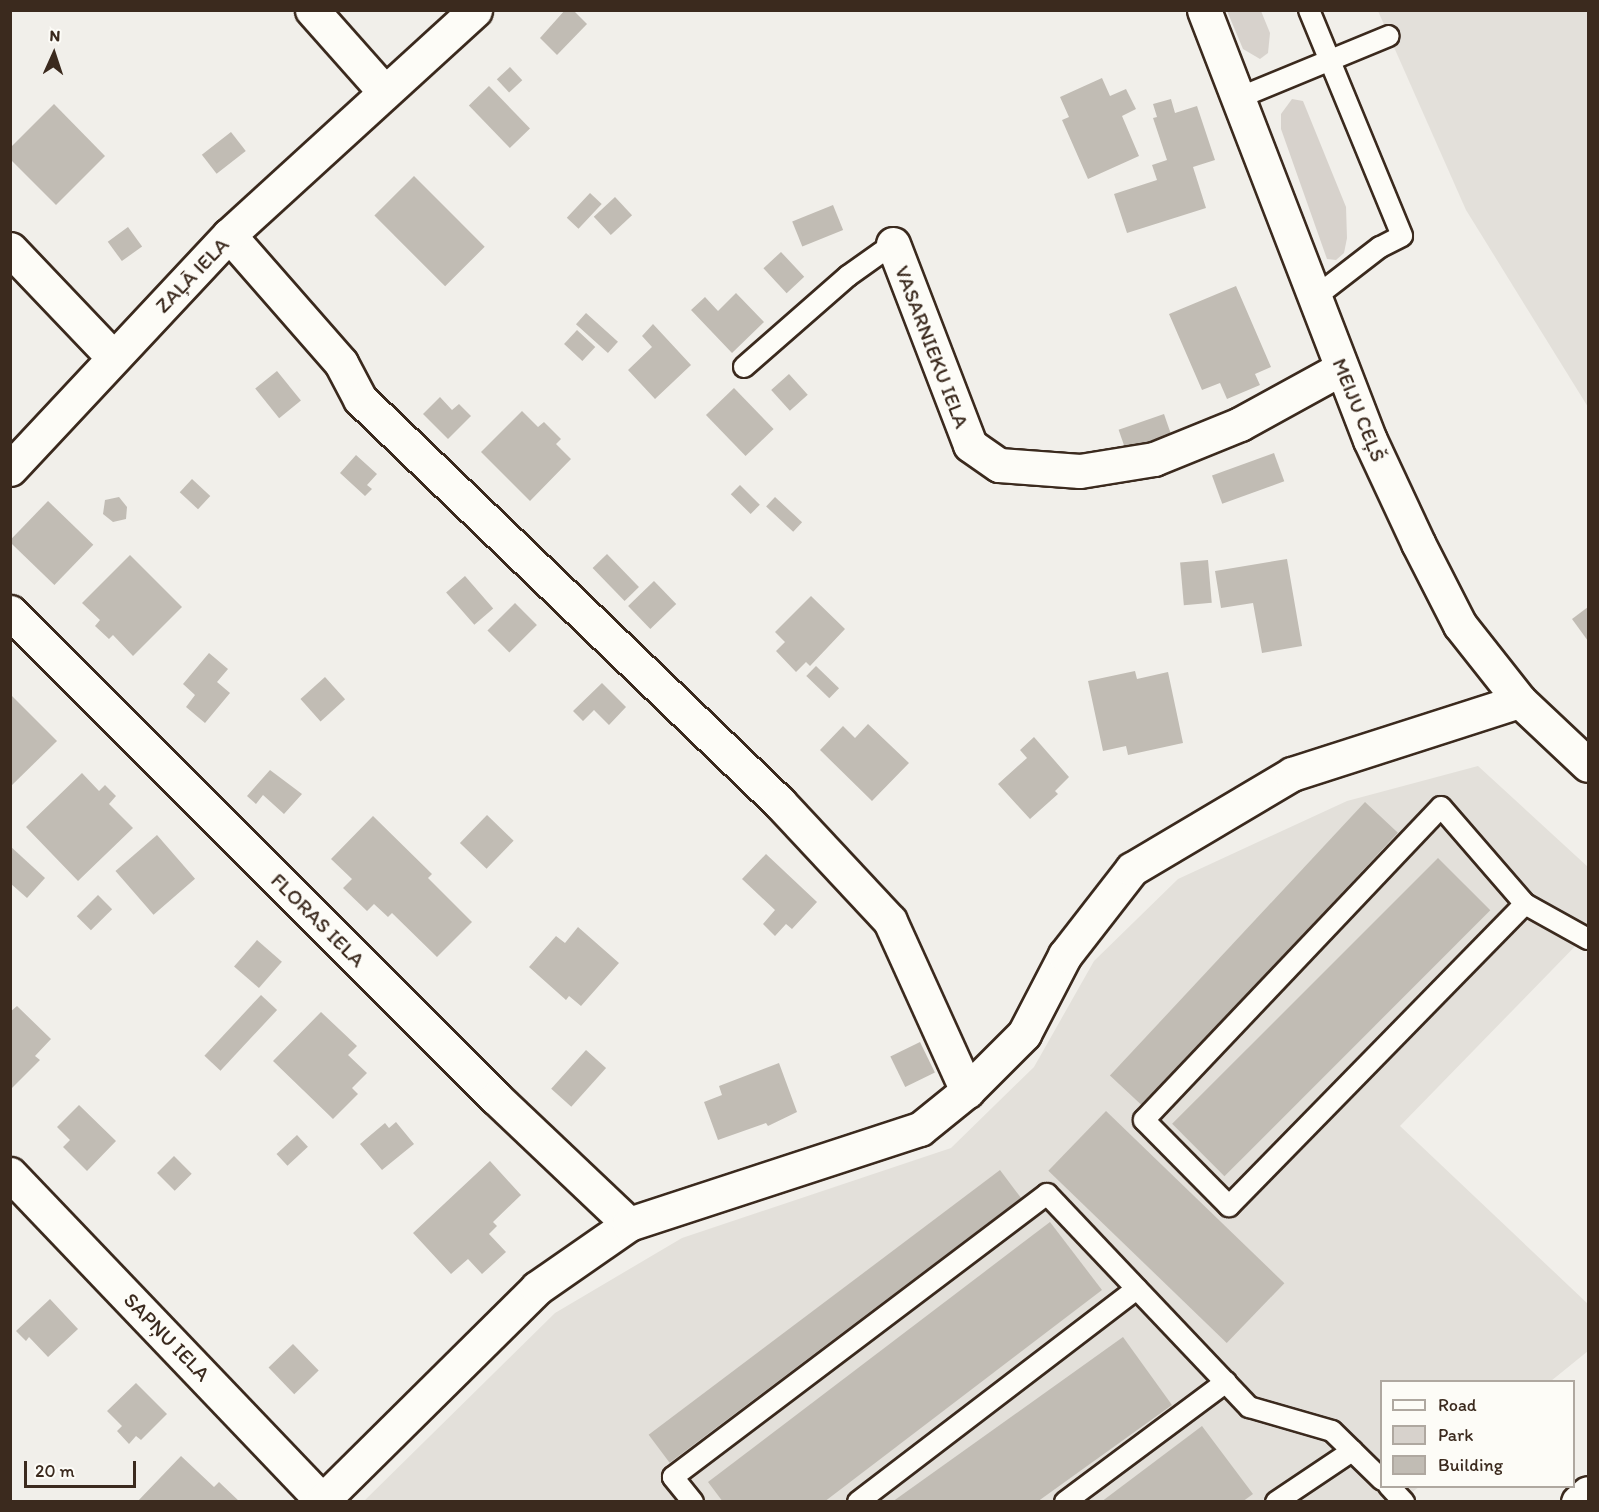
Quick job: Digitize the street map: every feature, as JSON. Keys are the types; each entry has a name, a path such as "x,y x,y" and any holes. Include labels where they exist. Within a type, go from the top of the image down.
{"street":[{"path":"312,10 383,90"},
{"name":"ZAĻĀ IELA","path":"10,469 229,235 383,90 475,10"},
{"name":"MEIJU CEĻŠ","path":"1204,10 1236,99 1370,440 1460,625 1520,701 1588,765"},
{"path":"229,235 341,363 360,399 780,803 890,921 967,1091"},
{"name":"VASARNIEKU IELA","path":"893,244 970,445 999,465 1080,471 1154,459 1240,424 1342,368"},
{"path":"10,249 113,357"},
{"name":"FLORAS IELA","path":"10,612 496,1098 629,1224"},
{"path":"321,1501 537,1288 629,1224 920,1129 967,1091 1024,1034 1065,955 1132,869 1292,774 1520,701"},
{"name":"SAPŅU IELA","path":"10,1174 321,1501"},
{"path":"1578,1502 1588,1493"}],"lane":[{"path":"1309,10 1402,236 1380,247 1314,298"},
{"path":"1236,99 1389,36"},
{"path":"744,367 848,276 893,244"},
{"path":"1525,904 1229,1206 1144,1120 1441,807 1525,904 1588,939"},
{"path":"693,1502 673,1477 1047,1194 1249,1407 1332,1431 1380,1478"},
{"path":"858,1502 1137,1289"},
{"path":"1065,1502 1226,1383"},
{"path":"1276,1502 1352,1451"},
{"path":"1391,1488 1404,1502"}],"shaded area":[{"path":"1378,11 1588,11 1588,407 1466,210"},
{"path":"1478,766 1588,867 1588,933 1400,1126 1588,1304 1588,1351 1552,1380 1380,1380 1380,1488 1418,1488 1400,1501 363,1502 555,1313 682,1238 951,1148 1034,1067 1094,961 1178,879 1347,801"}],"green space":[{"path":"1227,11 1261,11 1270,33 1268,53 1260,59 1243,49"},
{"path":"1292,99 1303,101 1346,207 1347,238 1344,253 1336,260 1327,259 1281,129 1281,114"}],"building":[{"path":"565,10 573,10 587,24 557,55 540,38"},
{"path":"510,67 522,80 509,92 497,79"},
{"path":"1102,78 1110,96 1126,89 1136,109 1122,116 1139,156 1088,179 1062,120 1069,117 1060,97"},
{"path":"489,86 530,128 510,148 469,105"},
{"path":"1171,99 1175,113 1197,106 1215,160 1193,167 1206,208 1127,233 1114,194 1157,180 1152,165 1167,160 1153,118 1157,117 1153,104"},
{"path":"54,104 105,156 56,205 10,159 10,148"},
{"path":"231,132 246,151 217,174 202,155"},
{"path":"414,176 485,247 445,286 374,216"},
{"path":"590,193 602,204 579,229 567,218"},
{"path":"615,197 632,215 611,235 594,217"},
{"path":"833,205 843,230 802,247 792,221"},
{"path":"128,227 142,246 122,261 108,242"},
{"path":"781,252 804,277 787,293 763,268"},
{"path":"1236,286 1271,367 1255,374 1260,385 1227,399 1220,383 1202,390 1169,314"},
{"path":"736,293 764,322 732,353 691,310 705,297 718,311"},
{"path":"586,313 618,342 608,353 576,324"},
{"path":"653,324 691,365 655,399 628,370 652,347 642,336"},
{"path":"577,330 595,347 582,361 564,344"},
{"path":"277,371 301,401 279,418 255,389"},
{"path":"789,374 808,395 790,411 771,390"},
{"path":"734,388 774,429 746,456 706,415"},
{"path":"440,397 452,410 459,404 471,416 448,439 423,414"},
{"path":"522,411 538,427 544,422 561,439 556,444 571,459 530,501 481,452"},
{"path":"1164,414 1171,434 1125,449 1119,430"},
{"path":"1274,453 1284,481 1222,504 1212,476"},
{"path":"356,455 377,474 367,485 372,489 365,496 340,473"},
{"path":"192,479 210,496 198,509 180,492"},
{"path":"740,485 760,505 751,514 731,494"},
{"path":"119,497 127,507 126,519 113,522 103,514 105,500"},
{"path":"775,497 802,522 793,532 766,507"},
{"path":"48,501 93,545 54,585 10,542"},
{"path":"607,554 639,587 625,601 593,568"},
{"path":"130,555 182,607 133,656 113,635 109,639 95,626 100,620 82,603"},
{"path":"1287,559 1302,646 1262,653 1253,603 1221,608 1215,571"},
{"path":"1208,560 1212,603 1184,605 1180,562"},
{"path":"465,576 493,608 474,625 446,592"},
{"path":"654,581 676,604 650,629 628,606"},
{"path":"811,596 845,629 810,666 806,662 796,672 776,651 785,642 775,632"},
{"path":"515,603 537,625 509,652 487,631"},
{"path":"1588,607 1588,641 1572,619"},
{"path":"209,653 228,669 217,682 230,693 205,723 186,707 195,695 183,684"},
{"path":"816,666 839,688 829,698 806,676"},
{"path":"1135,671 1137,679 1168,672 1183,743 1128,755 1126,746 1103,751 1088,681"},
{"path":"325,677 345,699 321,721 300,699"},
{"path":"602,683 626,707 609,725 594,710 583,721 573,711"},
{"path":"10,694 57,741 10,787"},
{"path":"868,724 909,763 872,801 820,750 843,726 855,738"},
{"path":"1034,737 1069,777 1055,791 1058,794 1030,819 998,784 1027,758 1020,750"},
{"path":"270,770 302,794 284,814 263,795 256,804 247,796"},
{"path":"82,773 99,791 105,785 116,796 109,804 133,828 78,881 26,827"},
{"path":"1365,802 1398,833 1143,1106 1110,1076"},
{"path":"487,815 514,841 487,869 460,843"},
{"path":"373,816 432,874 428,878 472,922 437,957 392,913 388,917 374,904 367,911 343,888 352,879 331,859"},
{"path":"157,835 195,879 154,915 115,871"},
{"path":"10,846 45,878 27,898 10,883"},
{"path":"766,854 817,902 792,929 786,924 775,936 763,924 775,910 742,879"},
{"path":"1438,858 1490,910 1224,1176 1172,1124"},
{"path":"98,895 112,909 91,930 77,916"},
{"path":"578,927 619,963 581,1006 569,996 566,1000 529,967 556,936 565,943"},
{"path":"257,940 282,962 259,988 234,966"},
{"path":"261,995 277,1010 220,1071 204,1056"},
{"path":"17,1006 51,1039 35,1056 40,1060 10,1090 10,1012"},
{"path":"321,1012 357,1046 348,1055 367,1073 352,1088 358,1094 333,1119 273,1061"},
{"path":"920,1042 935,1073 905,1087 890,1056"},
{"path":"586,1050 606,1068 571,1107 551,1089"},
{"path":"779,1063 797,1112 768,1126 766,1123 718,1140 704,1102 722,1095 719,1086"},
{"path":"79,1105 116,1141 87,1171 63,1147 70,1140 57,1127"},
{"path":"1106,1111 1284,1283 1227,1343 1048,1171"},
{"path":"396,1122 414,1144 382,1170 360,1144 385,1123 389,1128"},
{"path":"297,1135 308,1147 287,1166 277,1154"},
{"path":"174,1156 192,1174 175,1191 157,1173"},
{"path":"490,1161 521,1195 493,1222 497,1226 489,1234 506,1252 482,1274 468,1259 451,1274 413,1233"},
{"path":"1000,1170 1021,1198 670,1463 649,1435"},
{"path":"1050,1222 1102,1290 824,1502 723,1502 708,1482"},
{"path":"50,1299 78,1329 48,1357 29,1337 26,1341 16,1331"},
{"path":"1123,1337 1172,1405 1037,1502 892,1502"},
{"path":"293,1344 319,1371 294,1394 269,1368"},
{"path":"136,1383 167,1414 141,1440 136,1436 129,1444 117,1431 122,1426 107,1411"},
{"path":"1202,1426 1253,1494 1242,1502 1101,1502"},
{"path":"181,1456 214,1487 219,1482 240,1502 137,1502"}]}
